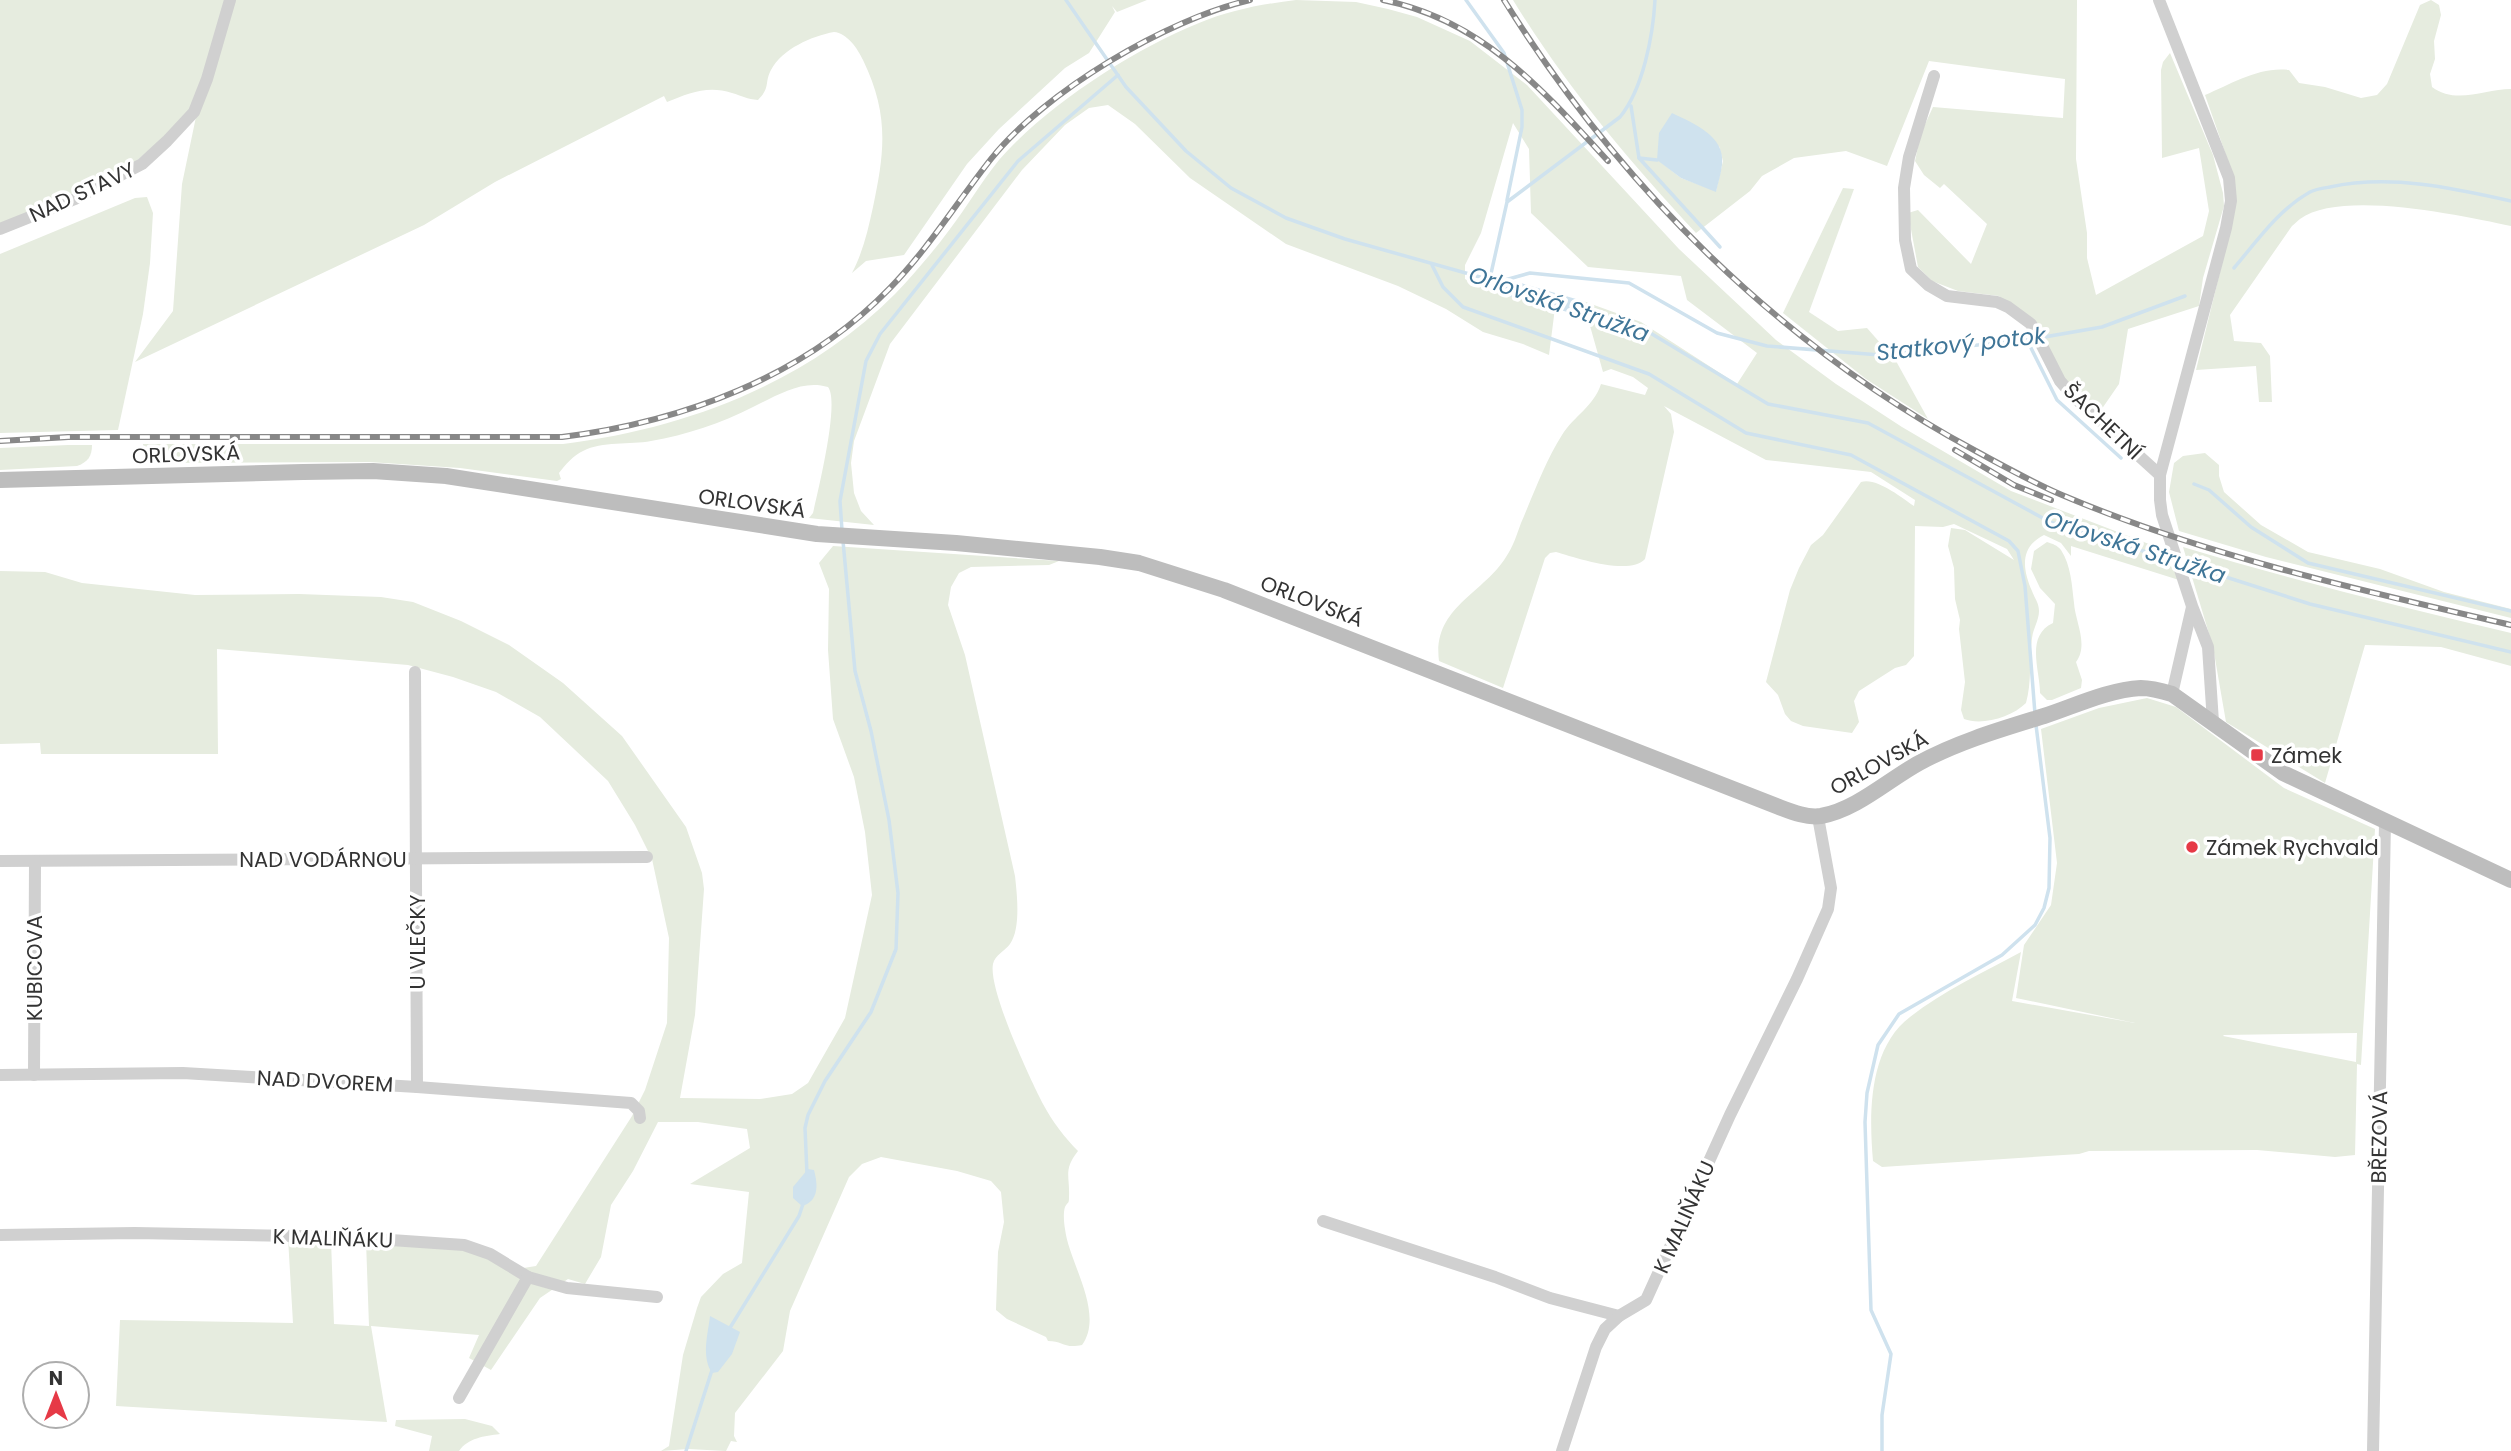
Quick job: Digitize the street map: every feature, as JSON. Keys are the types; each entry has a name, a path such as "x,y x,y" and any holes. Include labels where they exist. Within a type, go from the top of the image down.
{"main road":[{"name":"ORLOVSKÁ","path":"0,480 373,471 434,475 843,536 1061,552 1139,563 1183,576 1486,691 1779,807 1818,817 1859,800 1921,762 1949,749 2108,694 2147,688 2172,694 2283,773 2511,880"}],"street":[{"name":"NAD STAVY","path":"0,229 75,199 131,170 142,164 167,141 194,112 207,79 230,0"},
{"name":"ŠACHETNÍ","path":"2159,0 2217,143 2229,178 2231,201 2160,475 2162,515 2208,647 2213,722"},
{"name":"ŠACHETNÍ","path":"1934,76 1909,157 1904,188 1905,240 1911,269 1928,285 1947,296 1997,302 2031,324 2060,381 2160,475"},
{"path":"2172,694 2192,606"},
{"name":"U VLEČKY","path":"415,672 418,1087"},
{"name":"K MALIŇÁKU","path":"1562,1451 1596,1347 1605,1329 1619,1316 1646,1300 1828,909 1831,888 1818,817"},
{"name":"BŘEZOVÁ","path":"2373,1451 2385,822"},
{"name":"NAD VODÁRNOU","path":"0,861 647,857"},
{"name":"KUBICOVA","path":"34,1075 35,861"},
{"name":"NAD DVOREM","path":"0,1075 183,1073 418,1087 631,1103 639,1111 640,1118"},
{"path":"1323,1221 1495,1277 1550,1298 1619,1316"},
{"name":"K MALIŇÁKU","path":"0,1235 135,1233 334,1237 464,1245 490,1254 528,1277 567,1288 657,1297"},
{"path":"459,1398 528,1277"}],"shaded area":[{"path":"0,0 227,0 193,112 127,169 0,226"},
{"path":"232,0 1147,0 1117,12 1112,6 1115,12 1089,53 1065,68 999,129 967,164 904,255 866,261 852,273 862,249 873,207 882,150 881,115 863,60 848,38 834,32 807,40 782,56 771,70 765,92 758,100 715,90 691,93 667,102 664,96 495,182 424,225 135,362 173,311 182,184 197,112"},
{"path":"1296,0 1356,2 1388,9 1417,17 1470,41 1527,85 1679,249 1776,340 1836,384 1902,427 2011,491 2162,549 2179,580 2071,546 2071,556 2061,543 2044,535 2036,540 2025,559 2026,574 2039,611 2032,638 2026,703 1996,719 1971,721 1964,719 1961,710 1965,682 1954,568 1948,546 1951,528 1965,530 2014,560 2007,549 1954,524 1943,527 1915,526 1914,656 1906,665 1895,668 1859,691 1854,701 1859,722 1852,733 1803,726 1791,721 1785,714 1778,695 1766,682 1790,590 1799,568 1811,545 1823,535 1861,482 1881,485 1914,506 1915,500 1871,472 1766,460 1664,406 1671,414 1674,432 1645,559 1638,564 1616,566 1556,552 1550,553 1545,558 1503,688 1439,661 1439,643 1443,628 1461,603 1496,570 1508,553 1545,467 1567,428 1594,399 1601,384 1645,395 1648,388 1633,377 1611,369 1603,372 1583,301 1641,322 1737,384 1757,353 1687,300 1681,276 1588,267 1531,213 1529,149 1513,123 1481,233 1465,265 1465,279 1490,291 1555,308 1549,355 1483,332 1446,309 1398,286 1286,244 1190,178 1135,124 1108,105 1089,108 1065,125 1022,170 890,344 854,441 851,463 854,493 861,511 874,525 809,518 813,513 830,428 831,396 828,387 818,385 789,390 729,418 690,432 651,441 607,444 591,448 570,461 559,473 561,479 557,481 460,468 369,462 154,463 142,458 143,444 563,444 654,427 742,397 823,353 895,294 944,238 999,160 1065,100 1119,64 1173,34 1223,14"},
{"path":"1513,0 2077,0 2076,159 2087,233 2087,258 2096,295 2203,236 2209,211 2199,148 2162,158 2161,70 2170,53 2213,155 2223,193 2224,206 2203,278 2199,306 2128,329 2119,384 2099,413 2063,378 2033,324 1999,296 1958,291 1932,281 1918,267 1908,213 1918,210 1971,264 1987,224 1944,184 1940,188 1924,175 1915,161 1921,133 1933,107 2063,118 2065,79 1929,61 1887,166 1846,151 1794,158 1762,176 1750,191 1696,233 1598,121","holes":["1719,146 1723,161 1716,191 1681,178 1658,160"]},
{"path":"2431,0 2439,5 2441,15 2434,41 2435,59 2430,74 2432,87 2441,92 2461,96 2511,89 2511,226 2434,211 2372,205 2319,210 2292,226 2230,315 2234,341 2261,343 2270,356 2272,402 2259,402 2256,366 2196,370 2231,227 2234,178 2205,95 2246,77 2278,69 2289,70 2299,83 2325,87 2361,98 2377,95 2387,84 2420,5"},
{"path":"1843,188 1854,189 1809,312 1838,331 1867,328 1896,361 1928,419 1866,379 1783,313"},
{"path":"147,197 153,213 150,263 143,314 118,430 0,433 0,254 135,198"},
{"path":"92,445 87,460 77,466 0,470 0,448"},
{"path":"2205,453 2219,465 2224,492 2261,525 2308,552 2380,569 2444,592 2511,609 2511,618 2266,557 2179,531 2169,492 2174,463 2183,456"},
{"path":"2047,542 2059,548 2067,562 2081,641 2080,655 2076,662 2082,680 2081,688 2052,700 2047,700 2040,693 2036,654 2039,636 2053,623 2055,604 2040,588 2031,569 2034,551"},
{"path":"833,546 1059,561 1049,565 971,567 959,573 951,587 948,605 965,655 1015,876 1016,930 1010,944 993,964 997,993 1011,1034 1043,1104 1050,1117 1078,1151 1069,1168 1069,1201 1065,1207 1064,1218 1068,1242 1088,1303 1088,1332 1082,1345 1071,1346 1048,1341 1046,1337 1007,1319 996,1310 998,1252 1004,1222 1001,1192 991,1181 957,1171 881,1157 862,1164 849,1177 790,1311 783,1351 735,1413 734,1436 737,1442 731,1441 726,1451 661,1451 669,1446 683,1355 701,1297 723,1274 742,1263 749,1192 690,1184 750,1148 747,1129 698,1122 658,1122 633,1171 611,1205 601,1257 585,1284 568,1279 540,1298 491,1370 469,1358 479,1335 371,1326 387,1422 116,1406 120,1320 293,1323 288,1238 331,1240 334,1324 369,1326 366,1241 459,1247 489,1256 511,1270 536,1266 632,1116 645,1090 667,1023 669,938 652,859 608,781 540,717 496,692 453,677 408,665 217,649 218,754 41,754 40,743 0,744 0,571 45,572 82,583 195,595 299,594 381,597 413,602 461,621 509,645 563,683 622,736 686,827 702,873 704,889 695,1015 680,1098 760,1099 792,1094 808,1083 845,1018 872,895 865,832 854,777 833,719 828,650 829,589 819,563"},
{"path":"2183,547 2347,593 2511,633 2511,666 2441,647 2365,645 2325,783 2226,722 2213,647"},
{"path":"2147,698 2176,707 2284,788 2375,829 2361,1065 2357,1064 2355,1155 2335,1157 2257,1150 2089,1151 2079,1154 1882,1167 1873,1161 1871,1124 1874,1084 1886,1047 1896,1030 1910,1017 1964,982 2021,952 2012,1001 2135,1023 2016,998 2024,945 2051,905 2057,863 2041,729 2099,708","holes":["2357,1033 2356,1062 2223,1036"]},
{"path":"465,1419 492,1426 500,1434 472,1440 459,1451 429,1451 432,1436 395,1426 396,1420"}],"water":[{"path":"1672,113 1706,132 1719,146 1722,165 1716,192 1681,178 1657,160 1659,133"},
{"path":"1486,273 1583,301 1586,317 1490,291 1490,287 1483,285"},
{"path":"808,1169 814,1170 816,1192 808,1204 802,1206 793,1198 793,1187"},
{"path":"710,1316 740,1332 732,1354 718,1372 712,1373 706,1352"}],"waterway":[{"name":"Orlovská Stružka","path":"1066,0 1126,87 1186,151 1231,188 1286,218 1345,239 1487,279"},
{"path":"1466,0 1504,53 1522,110 1522,127 1507,200"},
{"path":"1490,278 1507,202 1620,117 1628,105 1641,77 1652,30 1655,0"},
{"path":"842,530 840,501 866,361 880,334 1018,161 1118,75"},
{"path":"1631,106 1639,158 1720,247"},
{"path":"1639,158 1657,160"},
{"name":"Statkový potok","path":"2234,268 2278,217 2298,199 2317,189 2353,183 2398,182 2444,187 2511,201"},
{"path":"1432,265 1443,287 1463,307 1649,374 1746,433 1851,455 2009,541 2018,551 2025,586 2035,714"},
{"name":"Statkový potok","path":"1505,280 1530,273 1629,283 1717,333 1767,346 1880,355 2027,340 2102,327 2185,296"},
{"name":"Orlovská Stružka","path":"1582,307 1647,331 1768,404 1868,423 2050,522 2175,561"},
{"path":"2027,340 2057,400 2121,458"},
{"path":"2194,484 2209,490 2251,527 2308,563 2511,611"},
{"path":"807,1174 805,1128 808,1115 825,1081 871,1012 896,949 898,893 889,820 871,731 855,671 843,541"},
{"name":"Orlovská Stružka","path":"2182,563 2310,604 2511,652"},
{"path":"1882,1451 1882,1415 1891,1354 1871,1310 1865,1122 1867,1093 1878,1045 1899,1014 2002,955 2035,925 2044,908 2049,888 2050,838 2036,725"},
{"path":"728,1331 799,1216 804,1201"},
{"path":"686,1451 712,1370"}],"railway":[{"path":"0,441 68,437 562,437 652,420 696,407 780,370 819,347 856,319 904,273 991,159 1014,134 1074,84 1182,23 1250,0"},
{"path":"1383,0 1451,23 1508,61 1559,108 1608,161"},
{"path":"1504,0 1550,69 1600,135 1653,197 1710,256 1771,311 1835,362 1903,408 2029,479 2116,517 2284,570 2511,625"},
{"path":"1955,450 2014,485 2051,500"}],"place":[{"name":"Zámek","path":"2257,755"},
{"name":"Zámek Rychvald","path":"2192,847"}]}
